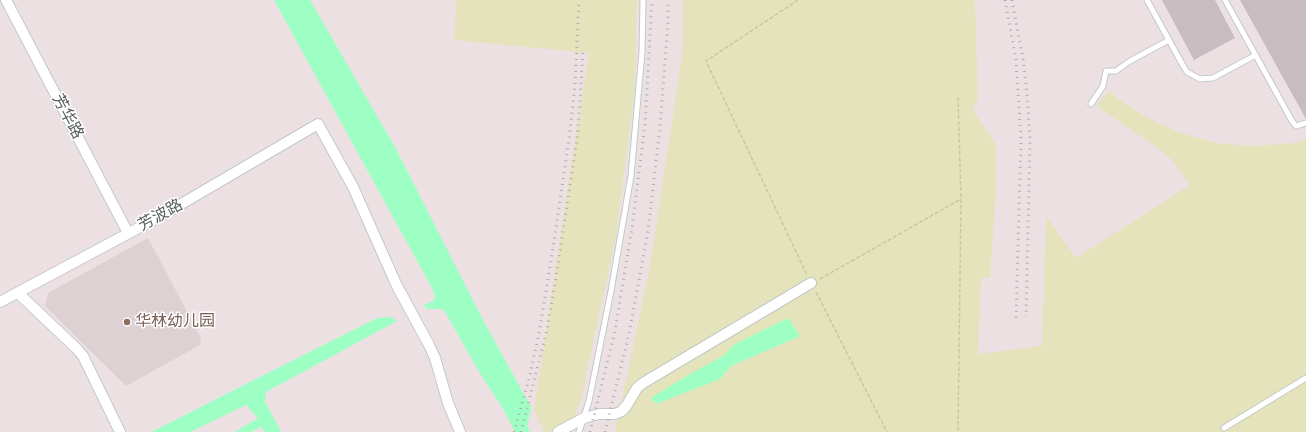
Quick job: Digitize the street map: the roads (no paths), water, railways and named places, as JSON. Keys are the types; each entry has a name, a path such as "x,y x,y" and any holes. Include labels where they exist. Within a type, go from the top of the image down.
{"street":[{"name":"芳华路","path":"6,0 128,233"},
{"name":"芳波路","path":"0,302 188,201 318,124 353,187 397,286 432,352 448,403 460,432"},
{"path":"558,432 584,418 599,414 615,414 622,411 637,388 643,383 811,283"},
{"path":"18,293 83,356 120,432"}],"lane":[{"path":"579,432 589,401 611,291 631,176 642,52 643,0"},
{"path":"1147,0 1168,40 1188,72 1200,79 1214,78 1254,56"},
{"path":"1225,0 1254,56 1292,121 1296,126 1306,123"},
{"path":"1091,104 1102,86 1106,71 1116,71 1130,61 1168,40"},
{"path":"1224,428 1306,378"}],"railway":[{"path":"514,432 530,375 540,328 555,235 575,85 579,0"},
{"path":"590,432 615,331 632,228 645,125 652,0"},
{"path":"605,432 629,334 648,231 660,127 668,23 668,0"},
{"path":"1005,0 1016,60 1021,139 1016,318"},
{"path":"1012,0 1023,59 1030,139 1026,317"},
{"path":"521,432 547,330 555,283 577,139 583,50"}],"place":[{"name":"华林幼儿园","path":"127,322"}]}
